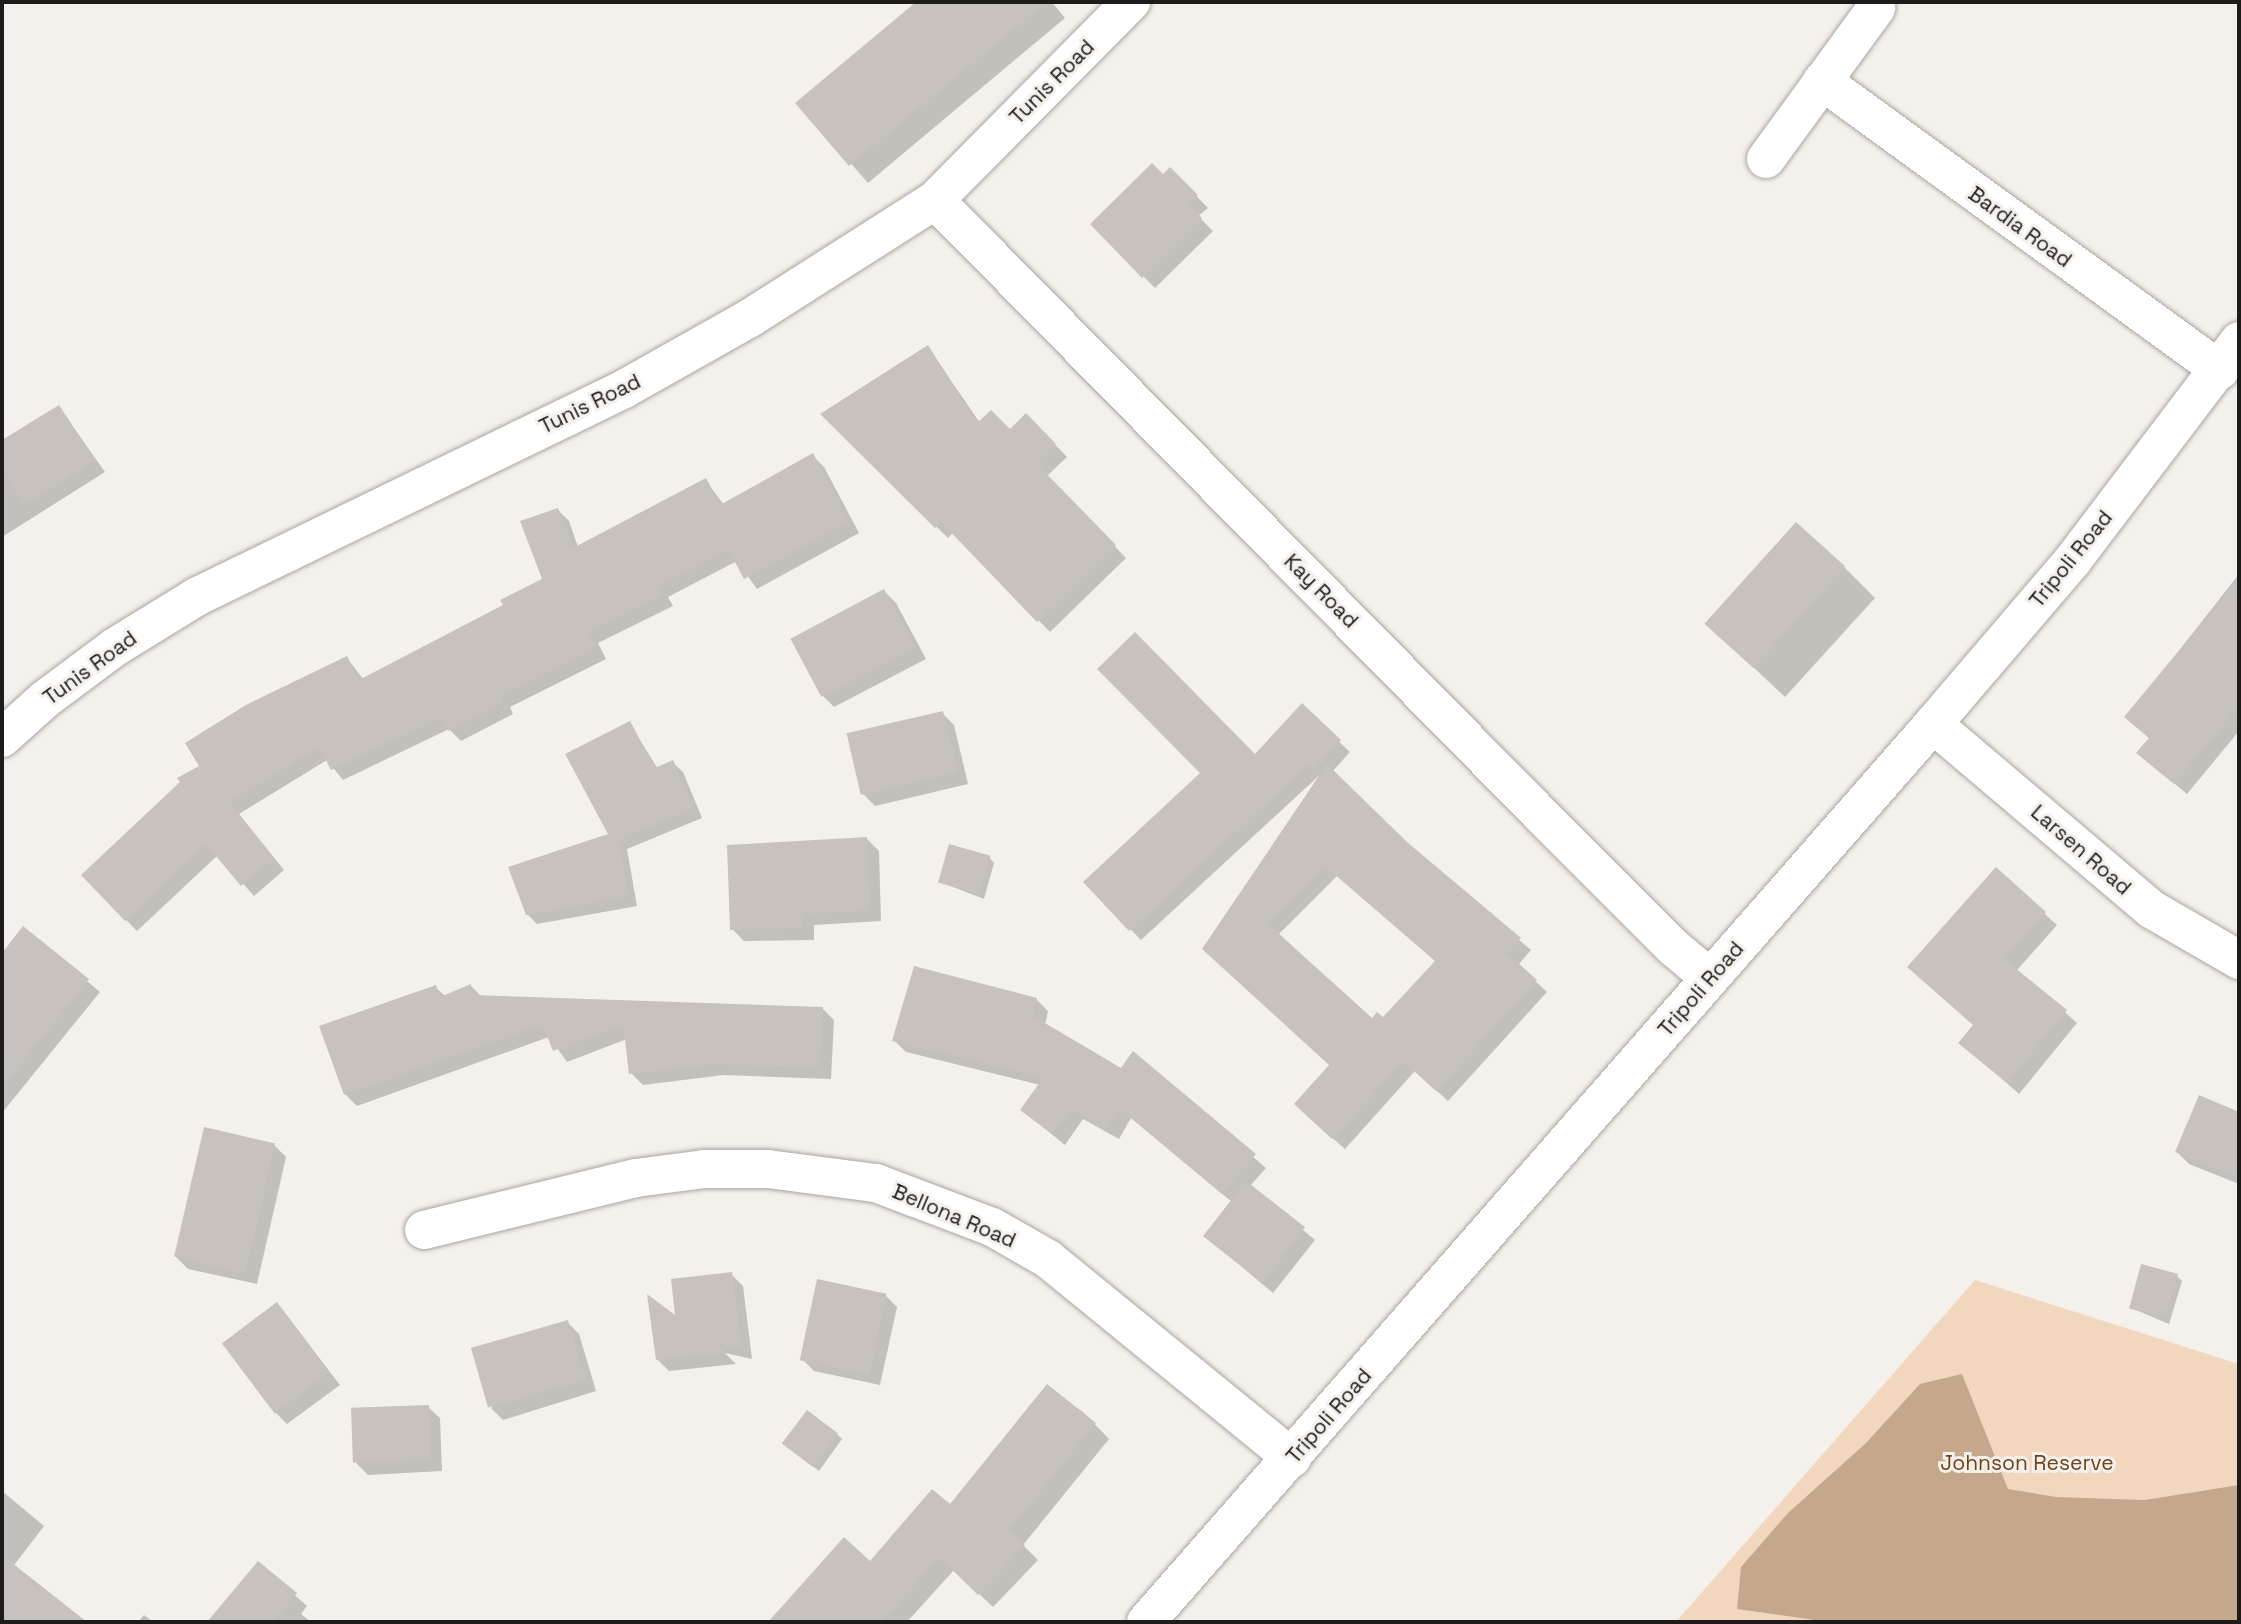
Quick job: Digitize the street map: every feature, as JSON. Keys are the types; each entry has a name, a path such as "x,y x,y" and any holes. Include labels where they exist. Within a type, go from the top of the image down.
{"street":[{"name":"Tunis Road","path":"2,738 104,654 198,596 624,389 750,318 935,200 1131,2"},
{"path":"1766,159 1875,8"},
{"name":"Bardia Road","path":"1822,81 2230,355"},
{"name":"Kay Road","path":"935,200 1539,813 1673,947 1710,978"},
{"name":"Tripoli Road","path":"1146,1622 1933,724 2073,560 2230,355"},
{"name":"Larsen Road","path":"1933,724 2151,909 2239,960"},
{"name":"Bellona Road","path":"424,1230 636,1178 704,1169 768,1169 876,1183 992,1227 1048,1259 1082,1283 1251,1428 1292,1458"}],"green space":[{"name":"Johnson Reserve","path":"1975,1280 2239,1364 2239,1622 1676,1622"}],"shaded area":[{"path":"1962,1374 2008,1489 2056,1497 2145,1500 2239,1485 2239,1622 1829,1622 1737,1609 1741,1567 1788,1513 1865,1444 1920,1384"}],"building":[{"path":"916,2 1046,2 849,166 795,103"},
{"path":"1152,163 1163,174 1170,167 1198,195 1188,204 1202,218 1142,278 1090,224"},
{"path":"928,345 977,423 991,410 1010,429 1026,413 1056,444 1036,463 1116,545 1037,622 941,522 935,528 820,414"},
{"path":"59,405 95,460 24,505 2,470 2,440"},
{"path":"813,453 849,521 744,579 728,549 658,586 663,594 588,631 596,647 500,695 503,702 448,731 441,717 331,770 319,747 229,802 274,858 241,886 206,844 125,921 81,875 180,782 177,778 199,766 185,743 246,705 347,656 359,680 503,605 500,600 542,579 520,521 558,508 573,548 706,478 720,505"},
{"path":"1796,522 1845,566 1753,668 1704,624"},
{"path":"2239,578 2239,706 2174,784 2136,753 2149,738 2124,717"},
{"path":"884,589 915,647 821,697 790,639"},
{"path":"1135,632 1255,754 1302,703 1341,740 1314,769 1308,764 1129,931 1083,882 1200,773 1097,669"},
{"path":"943,711 957,772 861,795 847,733"},
{"path":"630,721 655,768 673,760 694,808 619,839 628,896 526,915 508,867 608,834 565,754"},
{"path":"1327,764 1407,842 1521,938 1507,953 1537,980 1436,1091 1403,1061 1332,1139 1294,1104 1329,1065 1202,949","holes":["1325,866 1435,961 1383,1017 1377,1012 1372,1018 1267,923"]},
{"path":"867,837 870,910 803,914 803,928 730,930 727,845"},
{"path":"949,844 990,856 979,894 938,882"},
{"path":"1996,867 2046,912 2004,959 2067,1010 2007,1083 1958,1043 1973,1025 1907,967"},
{"path":"23,926 89,979 2,1087 2,953"},
{"path":"914,966 1037,998 1033,1016 1121,1068 1133,1051 1256,1154 1222,1194 1119,1108 1106,1129 1071,1108 1052,1134 1020,1110 1043,1078 892,1041"},
{"path":"471,984 471,995 823,1007 820,1067 710,1064 629,1074 623,1024 553,1051 542,1024 344,1095 319,1026 436,985 440,997"},
{"path":"2199,1095 2239,1112 2239,1178 2175,1152"},
{"path":"204,1127 275,1143 245,1273 174,1257"},
{"path":"1246,1181 1305,1227 1262,1282 1203,1236"},
{"path":"2141,1264 2178,1274 2166,1318 2129,1308"},
{"path":"732,1272 742,1348 713,1342 727,1352 656,1360 647,1294 675,1315 671,1279"},
{"path":"817,1279 886,1294 869,1375 800,1360"},
{"path":"277,1302 330,1372 275,1414 222,1344"},
{"path":"568,1320 585,1380 488,1407 471,1348"},
{"path":"1047,1384 1096,1423 1009,1530 1025,1545 978,1595 939,1557 881,1622 768,1622 844,1537 870,1561 932,1489 950,1504"},
{"path":"429,1405 431,1460 353,1463 351,1408"},
{"path":"807,1410 838,1433 813,1467 782,1444"},
{"path":"2,1555 87,1622 2,1622"},
{"path":"258,1561 297,1593 273,1622 207,1622"}]}
